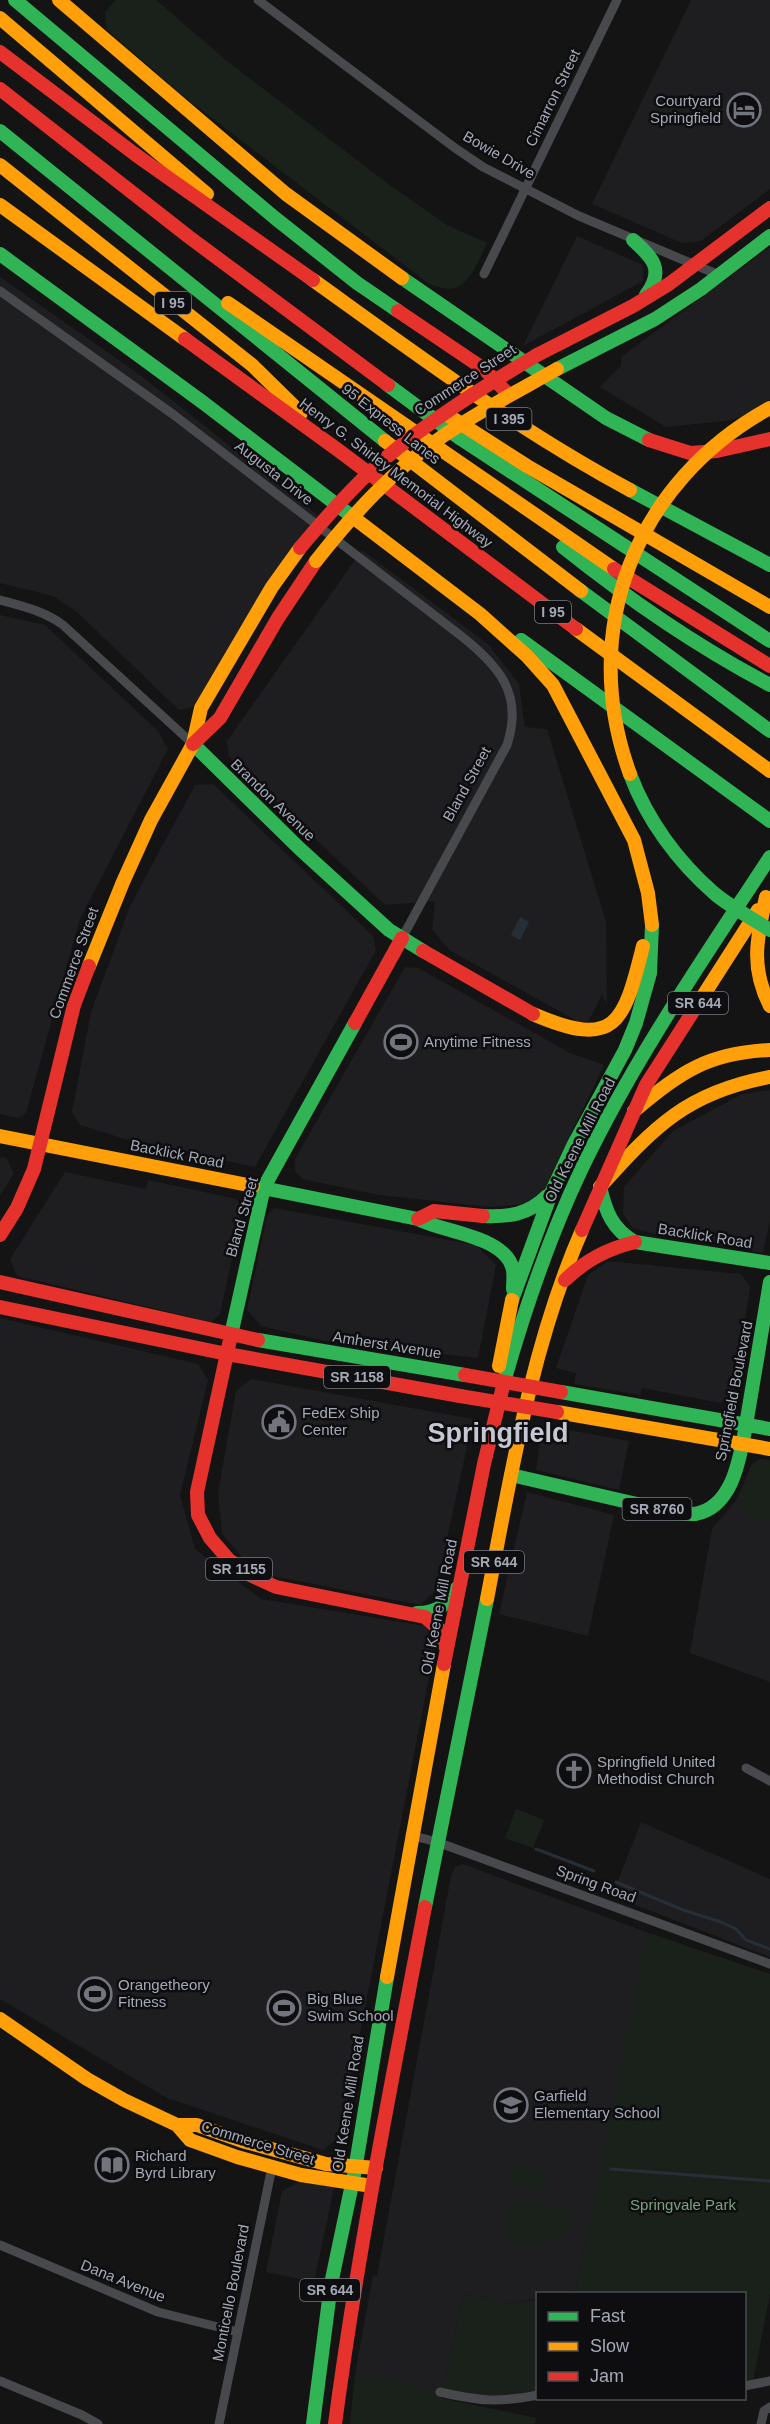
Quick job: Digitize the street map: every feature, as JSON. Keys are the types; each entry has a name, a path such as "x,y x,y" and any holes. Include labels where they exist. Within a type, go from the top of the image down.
{"main road":[{"path":"15,0 314,250 357,283 468,357 495,379 509,396"},
{"path":"58,0 286,194 433,301 606,418 645,439 690,453 717,451 770,439"},
{"path":"0,18 267,246"},
{"name":"I 395","path":"0,51 136,155 267,246 414,354 530,432 626,488 770,563"},
{"path":"5,93 171,223 461,439 770,641"},
{"name":"95 Express Lanes","path":"0,130 353,416 564,579 770,731"},
{"name":"I 95","path":"0,165 252,365 338,450"},
{"name":"Henry G. Shirley Memorial Highway","path":"0,205 338,450 654,688 770,771"},
{"name":"Commerce Street","path":"0,1234 26,1190 40,1145 68,1028 85,974 123,882 147,830 193,744 201,708 272,587 300,549 338,502 371,469 427,423 537,355 633,306 696,265 770,208"},
{"path":"105,217 476,476 624,576 770,666"},
{"name":"Commerce Street","path":"193,744 220,718 278,618 316,561 353,515 397,473 460,424 557,369 655,319 770,236"},
{"path":"633,240 651,258 657,276 652,288 633,306"},
{"path":"0,254 201,401 480,614 527,656 553,685 576,725 634,840 648,893 652,926 650,973 636,1023 625,1050 579,1134 552,1191 512,1300 489,1434"},
{"path":"350,357 421,398 527,466 770,607"},
{"path":"770,408 737,428 701,456 670,491 657,510 637,544 619,593 612,628 610,668 611,708 619,749 636,795 649,818 679,860 698,881 739,912 770,930"},
{"path":"476,476 635,603 694,643 770,685"},
{"path":"480,614 537,650 656,740 770,821"},
{"name":"Brandon Avenue","path":"193,744 300,849 402,938 464,976 534,1014 572,1030 596,1031 607,1027 618,1017 630,996 643,947 652,926"},
{"name":"Old Keene Mill Road","path":"313,2424 332,2282 352,2184 410,1835 489,1434 525,1310 547,1248 580,1173 639,1063 767,861"},
{"path":"768,894 755,950 755,967 759,984 770,1006"},
{"name":"SR 644","path":"335,2424 346,2340 372,2186 437,1842 471,1686 511,1476 537,1361 561,1284 634,1111 656,1069 768,894"},
{"name":"Bland Street","path":"402,938 264,1188 197,1492 198,1515 206,1531 231,1562 246,1574 268,1584 415,1613"},
{"path":"634,1111 661,1087 687,1069 718,1056 770,1050"},
{"path":"635,1242 621,1234 609,1222 600,1187 640,1142 683,1107 716,1089 770,1077"},
{"name":"Backlick Road","path":"0,1136 418,1219 429,1227 480,1238 498,1248 511,1266 514,1277 512,1300"},
{"name":"Backlick Road","path":"418,1219 434,1211 483,1216 525,1213 537,1208 552,1191"},
{"path":"561,1284 589,1258 635,1242"},
{"name":"Backlick Road","path":"635,1242 770,1263"},
{"name":"Amherst Avenue","path":"0,1282 231,1335 770,1429"},
{"name":"Springfield Boulevard","path":"511,1476 693,1515 714,1506 726,1493 742,1444 770,1282"},
{"name":"SR 1158","path":"0,1307 227,1354 770,1449"},
{"path":"415,1613 434,1612 442,1608 461,1580"},
{"path":"415,1613 429,1619 440,1628 447,1651"},
{"name":"Commerce Street","path":"0,2019 48,2055 87,2079 124,2100 177,2125 190,2140 272,2167 372,2186"},
{"name":"Commerce Street","path":"177,2125 197,2125 291,2156 326,2164 376,2168"}],"street":[{"name":"Bowie Drive","path":"258,0 455,148 483,166 579,216 719,275"},
{"name":"Cimarron Street","path":"484,274 617,0"},
{"name":"Augusta Drive","path":"0,291 174,415 460,634 492,662 511,697"},
{"name":"Brandon Avenue","path":"0,600 52,617 81,640 193,744"},
{"name":"Bland Street","path":"402,938 507,744 514,715 511,697"},
{"path":"746,1768 770,1780"},
{"name":"Spring Road","path":"410,1835 437,1842 770,1964"},
{"name":"Monticello Boulevard","path":"219,2424 272,2167"},
{"name":"Dana Avenue","path":"0,2245 158,2312 238,2332"},
{"path":"0,2381 82,2415 98,2424"},
{"path":"746,2386 770,2381"},
{"path":"440,2392 488,2402 536,2395"},
{"path":"761,2424 764,2411 770,2407"}],"shaded area":[{"path":"691,0 770,0 770,189 701,241 682,243 592,204"},
{"path":"577,236 643,265 643,281 523,346"},
{"path":"770,247 770,410 725,421 666,427 600,387 621,366 621,357"},
{"path":"0,277 140,375 320,517 267,585 193,707 179,710 77,612 53,596 0,583"},
{"path":"362,550 488,644 519,684 525,727 547,729 606,922 607,1005 602,994 586,1026 449,950 432,929 435,901 385,905 229,757 227,741"},
{"path":"0,615 45,625 158,731 168,749 80,919 26,1113 18,1118 0,1114"},
{"path":"213,784 373,936 376,950 255,1167 125,1139 80,1125 72,1112 91,1012 130,906 195,785"},
{"path":"520,917 529,922 520,940 511,935"},
{"path":"405,967 418,968 570,1053 604,1065 545,1188 526,1204 491,1207 379,1195 302,1179 295,1171 295,1159"},
{"path":"770,1090 770,1220 763,1253 633,1228 623,1214 624,1187 673,1131 742,1094"},
{"path":"0,1157 6,1158 14,1173 0,1196"},
{"path":"65,1172 146,1189 148,1180 237,1199 242,1211 220,1314 211,1322 17,1276 10,1259"},
{"path":"274,1208 476,1245 496,1265 478,1358 326,1341 261,1326 247,1310 267,1216"},
{"path":"608,1261 741,1274 750,1287 733,1394 721,1403 642,1388 640,1395 574,1384 576,1373 556,1368 588,1275"},
{"path":"0,1318 198,1364 208,1380 180,1495 195,1549 261,1599 425,1626 435,1635 436,1641 340,2137 323,2150 167,2098 0,1999"},
{"path":"251,1379 473,1419 436,1590 420,1605 273,1576 242,1557 222,1534 218,1493 236,1391"},
{"path":"542,1425 629,1441 619,1490 536,1470"},
{"path":"760,1459 770,1460 770,1682 690,1653 712,1529 737,1499 752,1464"},
{"path":"527,1492 614,1515 588,1636 499,1614"},
{"path":"641,1822 770,1879 770,1957 612,1896"},
{"name":"Garfield Elementary School","path":"463,1864 649,1933 575,2292 536,2292 536,2299 511,2303 463,2294 443,2392 355,2374 373,2275 377,2276 451,1876 455,1867"},
{"path":"301,2181 334,2188 314,2282 266,2272 282,2191"}],"green space":[{"path":"116,0 156,0 228,62 391,186 447,225 487,243 477,265 467,279 455,288 448,289 429,284 187,99 107,30 105,12"},
{"path":"760,1460 770,1460 770,1519 752,1516 739,1504 750,1474"},
{"path":"516,1809 544,1820 533,1848 505,1838"},
{"name":"Springvale Park","path":"649,1933 770,1974 770,2294 752,2387 746,2387 746,2292 575,2292 646,1935 648,1936"},
{"path":"513,2164 548,2172 544,2191 509,2184"},
{"path":"511,2198 573,2210 568,2234 522,2246 503,2242"},
{"path":"463,2294 511,2303 536,2300 536,2393 505,2404 443,2392 441,2398 536,2418 535,2424 350,2424 355,2374 443,2391"}],"waterway":[{"path":"536,1849 594,1871"},
{"path":"616,1882 683,1910 721,1922 736,1929 746,1940 770,1949"},
{"path":"611,2169 770,2181"}],"traffic: fast":[{"path":"15,0 275,218 357,283 398,311"},
{"path":"0,131 385,441"},
{"path":"557,369 655,319 701,289 770,236"},
{"path":"633,240 651,259 656,271 652,286 646,295"},
{"path":"0,254 201,401 358,521"},
{"path":"402,278 606,418 649,440"},
{"path":"388,385 461,439 770,641"},
{"path":"630,490 770,565"},
{"path":"563,547 663,621 770,685"},
{"path":"581,591 770,731"},
{"path":"521,640 770,821"},
{"path":"193,744 300,849 389,930 423,951"},
{"path":"630,774 645,808 665,839 688,868 715,894 770,930"},
{"path":"504,1382 520,1327 548,1247 602,1127 671,1009 770,857"},
{"path":"512,1300 552,1191 574,1144 625,1050 636,1023 650,973 652,925"},
{"path":"231,1335 264,1187 355,1023"},
{"path":"253,1186 418,1219 473,1237 499,1250 508,1259 513,1270 513,1289"},
{"path":"600,1187 611,1219 627,1237 635,1242"},
{"path":"483,1216 501,1216 525,1211 547,1196"},
{"path":"635,1242 770,1263"},
{"path":"746,1425 770,1282"},
{"path":"258,1340 465,1375"},
{"path":"561,1392 770,1429"},
{"path":"511,1475 676,1513 695,1514 719,1502 727,1491 738,1465 746,1425"},
{"path":"417,1613 441,1607 457,1588"},
{"path":"425,1907 487,1599"},
{"path":"313,2424 331,2284 355,2170 387,1977"}],"traffic: slow":[{"path":"59,0 286,194 402,278"},
{"path":"0,18 207,194"},
{"path":"0,165 252,365 301,413"},
{"path":"0,205 185,339"},
{"path":"313,280 508,417 588,467 630,490"},
{"path":"228,303 614,569"},
{"path":"316,561 344,526 407,463 471,418 557,369"},
{"path":"630,774 615,720 611,666 616,614 630,564 653,518 684,476 723,439 770,408"},
{"path":"449,416 527,466 770,607"},
{"path":"385,441 581,591"},
{"path":"358,521 480,614 527,656 553,685 634,840 648,893 652,925"},
{"path":"89,966 151,820 193,744 201,708 272,587 300,548"},
{"path":"576,629 770,771"},
{"path":"766,897 757,952 760,978 770,1006"},
{"path":"701,999 758,910"},
{"path":"533,1014 561,1025 583,1029 599,1029 612,1022 622,1011 629,994 643,946"},
{"path":"634,1111 666,1085 696,1067 729,1055 770,1050"},
{"path":"600,1187 638,1147 674,1115 716,1092 770,1077"},
{"path":"0,1136 253,1186"},
{"path":"487,1599 514,1459 536,1365 564,1274 582,1230"},
{"path":"499,1366 512,1300"},
{"path":"557,1412 770,1449"},
{"path":"387,1977 444,1664"},
{"path":"0,2019 87,2079 124,2100 177,2125 190,2140 237,2157 301,2175 372,2186"},
{"path":"177,2125 197,2125 242,2141 326,2164 376,2168"}],"traffic: jam":[{"path":"0,52 136,155 313,280"},
{"path":"0,89 189,237 388,385"},
{"path":"537,355 633,306 669,284 770,208"},
{"path":"398,311 484,369 509,395"},
{"path":"185,339 338,450 576,629"},
{"path":"300,548 350,492 400,446 457,405 537,355"},
{"path":"649,440 690,453 717,451 770,439"},
{"path":"193,744 220,718 278,618 316,561"},
{"path":"614,569 770,666"},
{"path":"355,1023 402,938"},
{"path":"423,951 533,1014"},
{"path":"0,1235 17,1208 34,1169 74,1005 89,966"},
{"path":"582,1230 646,1085 701,999"},
{"path":"418,1219 434,1211 483,1216"},
{"path":"565,1280 597,1256 635,1242"},
{"path":"0,1282 258,1340"},
{"path":"0,1307 227,1354 460,1396"},
{"path":"231,1335 197,1492 198,1515 210,1538 229,1560 252,1576 276,1587 425,1617 440,1630 446,1648"},
{"path":"465,1375 561,1392"},
{"path":"444,1664 484,1464 504,1382"},
{"path":"460,1396 557,1412"},
{"path":"335,2424 365,2229 425,1907"}],"place":[{"name":"Courtyard Springfield","path":"744,110"},
{"name":"Anytime Fitness","path":"401,1042"},
{"name":"FedEx Ship Center","path":"279,1422"},
{"name":"Springfield United Methodist Church","path":"574,1771"},
{"name":"Orangetheory Fitness","path":"95,1994"},
{"name":"Big Blue Swim School","path":"284,2008"},
{"name":"Garfield Elementary School","path":"511,2105"},
{"name":"Richard Byrd Library","path":"112,2165"}],"district":[{"name":"Springfield","path":"498,1433"}]}
